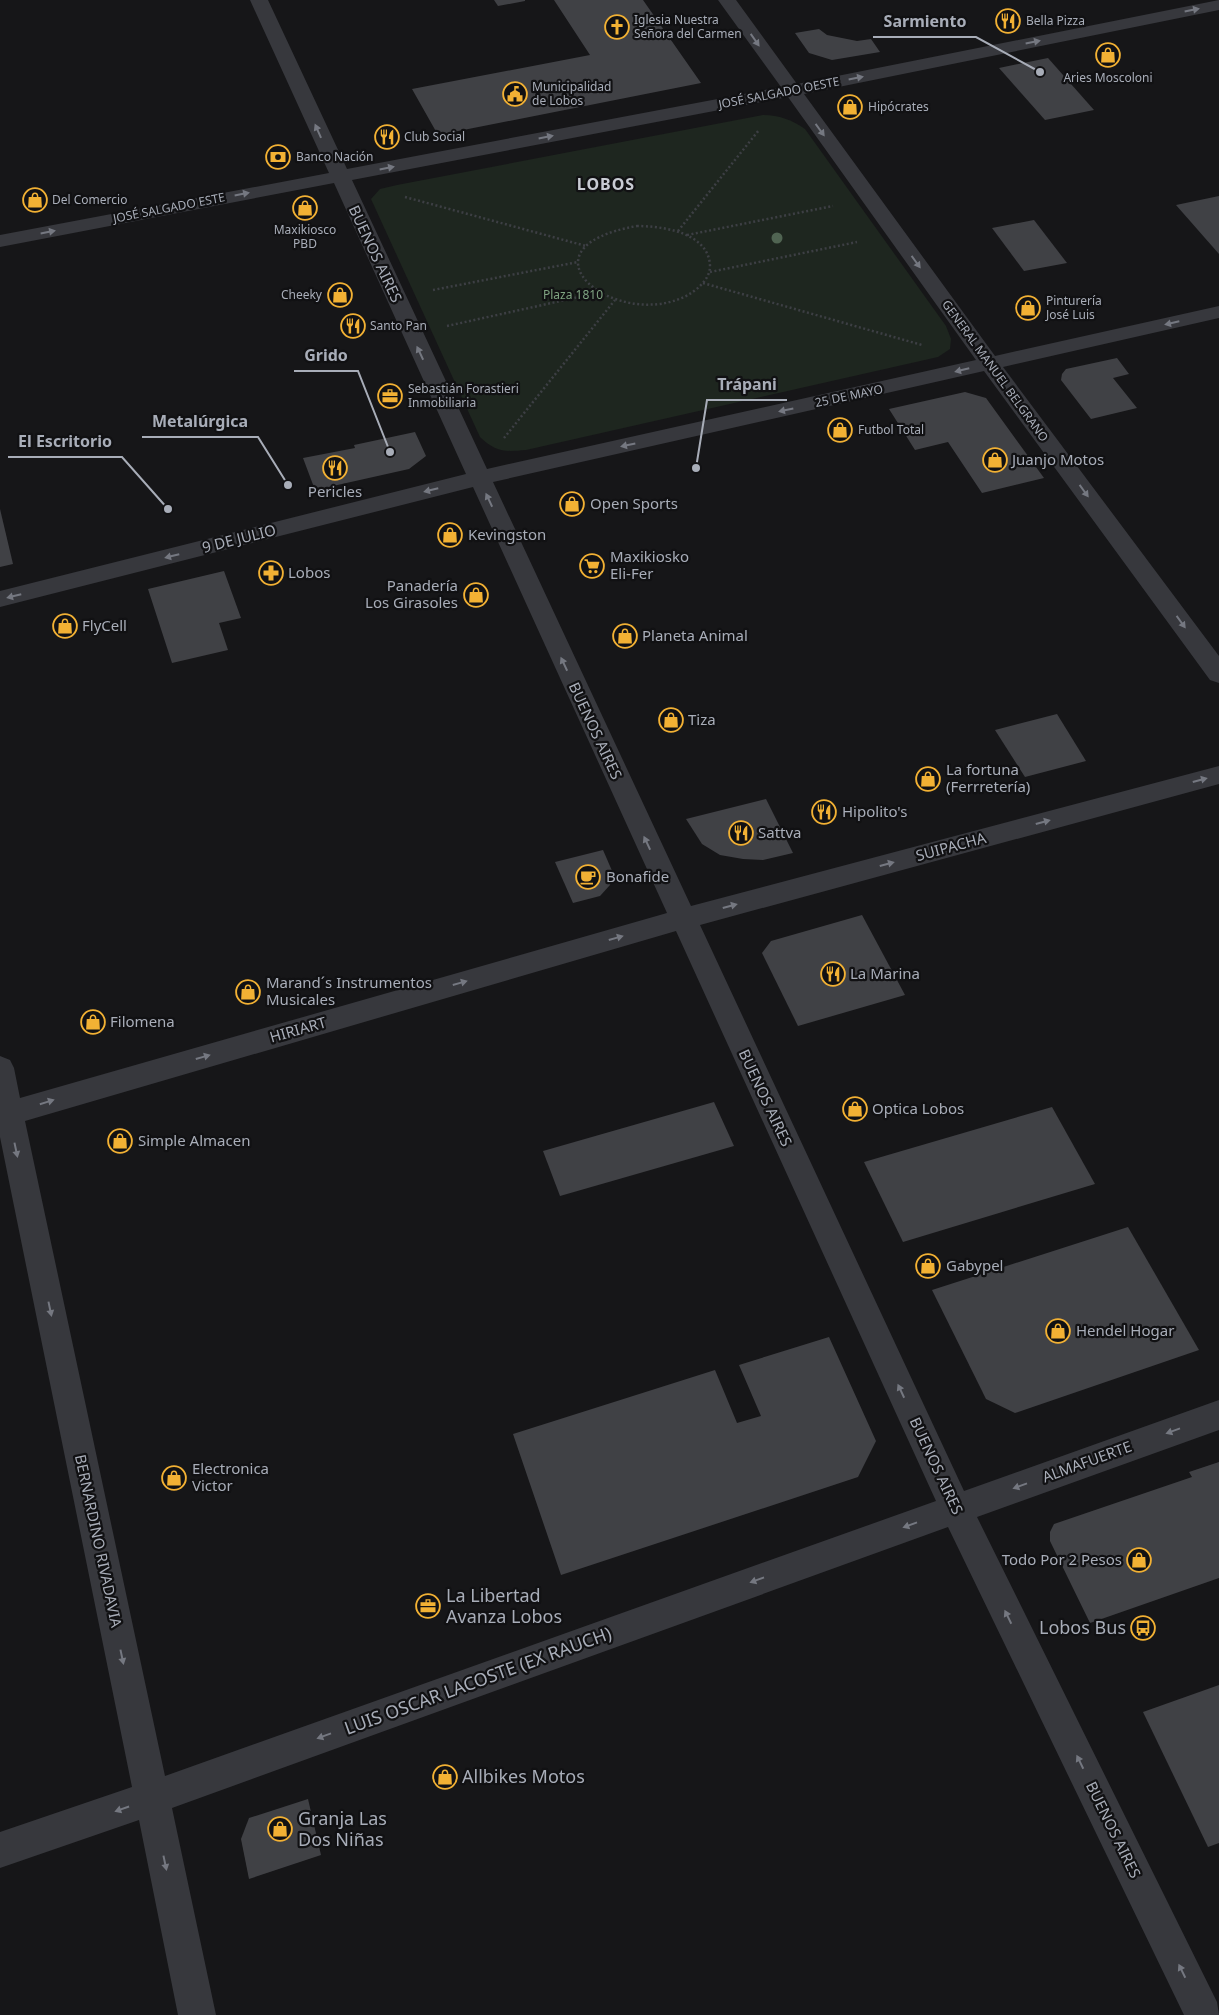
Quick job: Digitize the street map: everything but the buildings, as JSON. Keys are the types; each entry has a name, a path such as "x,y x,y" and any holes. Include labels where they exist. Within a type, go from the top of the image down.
{"street":[{"name":"BUENOS AIRES","path":"259,0 338,176 956,1509 1204,2015"},
{"name":"GENERAL MANUEL BELGRANO","path":"727,0 990,364 1219,674"},
{"name":"JOSÉ SALGADO OESTE","path":"338,176 791,91 1219,5"},
{"name":"JOSÉ SALGADO ESTE","path":"0,241 338,176"},
{"name":"25 DE MAYO","path":"478,478 1219,312"},
{"name":"9 DE JULIO","path":"0,599 478,478"},
{"name":"SUIPACHA","path":"682,919 1219,775"},
{"name":"HIRIART","path":"4,1115 682,919"},
{"name":"BERNARDINO RIVADAVIA","path":"0,1068 4,1115 152,1798 197,2015"},
{"name":"ALMAFUERTE","path":"956,1509 1219,1415"},
{"name":"LUIS OSCAR LACOSTE (EX RAUCH)","path":"0,1850 152,1798 956,1509"}],"path":[{"path":"678,231 764,124"},
{"path":"401,196 586,246"},
{"path":"687,236 833,206"},
{"path":"637,226 658,226 678,231 704,248 710,260 710,272 703,283 691,293 655,304 635,304 615,300 598,293 585,282 579,270 578,262 586,246 599,236 623,228 637,226"},
{"path":"710,272 857,242"},
{"path":"427,291 578,262"},
{"path":"703,283 930,347"},
{"path":"443,327 598,293"},
{"path":"503,439 615,300"}],"green space":[{"name":"Plaza 1810","path":"763,115 785,119 805,129 946,326 951,339 950,349 938,357 526,450 501,450 491,446 480,437 371,199 380,189 397,185"}],"place":[{"name":"Bella Pizza","path":"1008,21"},
{"name":"Iglesia Nuestra Señora del Carmen","path":"617,27"},
{"name":"Aries Moscoloni","path":"1108,55"},
{"name":"Sarmiento","path":"1040,72"},
{"name":"Municipalidad de Lobos","path":"515,94"},
{"name":"Hipócrates","path":"850,107"},
{"name":"Club Social","path":"387,137"},
{"name":"Banco Nación","path":"278,157"},
{"name":"Del Comercio","path":"35,200"},
{"name":"Maxikiosco PBD","path":"305,208"},
{"name":"Cheeky","path":"340,295"},
{"name":"Pinturería José Luis","path":"1028,308"},
{"name":"Santo Pan","path":"353,326"},
{"name":"Sebastián Forastieri Inmobiliaria","path":"390,396"},
{"name":"Futbol Total","path":"840,430"},
{"name":"Grido","path":"390,452"},
{"name":"Juanjo Motos","path":"995,460"},
{"name":"Pericles","path":"335,468"},
{"name":"Trápani","path":"696,468"},
{"name":"Metalúrgica","path":"288,485"},
{"name":"Open Sports","path":"572,504"},
{"name":"El Escritorio","path":"168,509"},
{"name":"Kevingston","path":"450,535"},
{"name":"Maxikiosko Eli-Fer","path":"592,566"},
{"name":"Lobos","path":"271,573"},
{"name":"Panadería Los Girasoles","path":"476,595"},
{"name":"FlyCell","path":"65,626"},
{"name":"Planeta Animal","path":"625,636"},
{"name":"Tiza","path":"671,720"},
{"name":"La fortuna (Ferrretería)","path":"928,779"},
{"name":"Hipolito's","path":"824,812"},
{"name":"Sattva","path":"741,833"},
{"name":"Bonafide","path":"588,877"},
{"name":"La Marina","path":"833,974"},
{"name":"Marand´s Instrumentos Musicales","path":"248,992"},
{"name":"Filomena","path":"93,1022"},
{"name":"Optica Lobos","path":"855,1109"},
{"name":"Simple Almacen","path":"120,1141"},
{"name":"Gabypel","path":"928,1266"},
{"name":"Hendel Hogar","path":"1058,1331"},
{"name":"Electronica Victor","path":"174,1478"},
{"name":"Todo Por 2 Pesos","path":"1139,1560"},
{"name":"La Libertad Avanza Lobos","path":"428,1606"},
{"name":"Lobos Bus","path":"1143,1628"},
{"name":"Allbikes Motos","path":"445,1777"},
{"name":"Granja Las Dos Niñas","path":"280,1829"}],"district":[{"name":"LOBOS","path":"606,184"}]}
